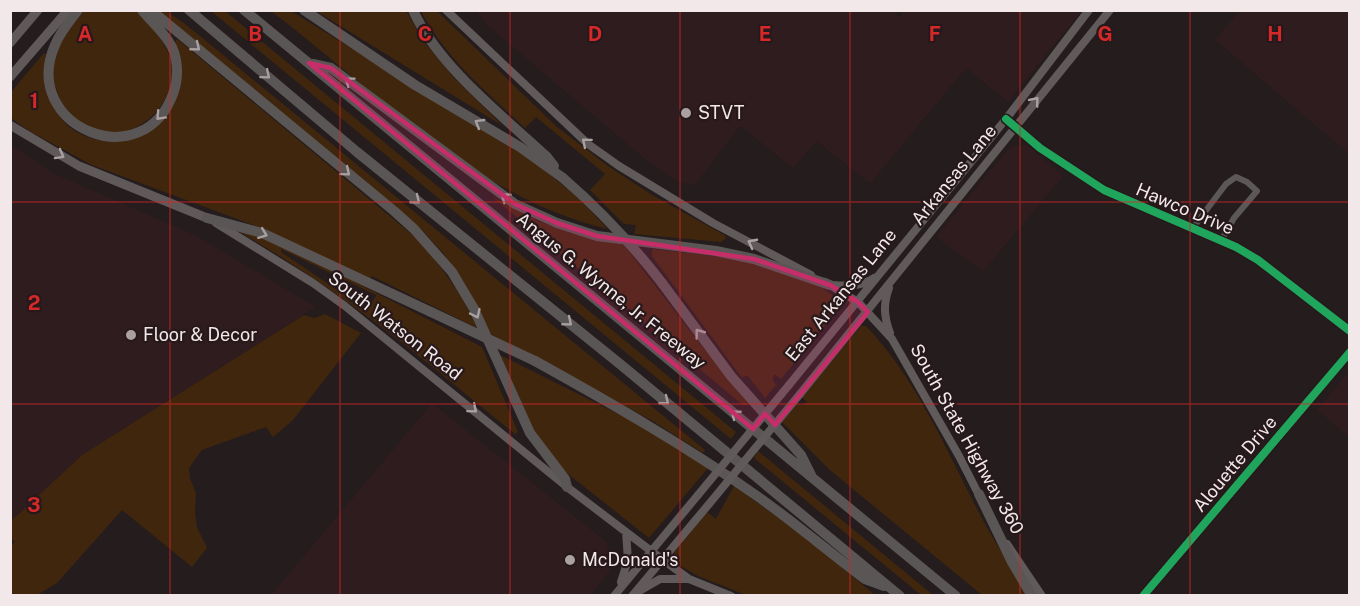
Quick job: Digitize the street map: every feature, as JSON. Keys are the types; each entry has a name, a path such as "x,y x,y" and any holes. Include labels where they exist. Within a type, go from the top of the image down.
{"highway":[{"path":"78,10 55,44 51,58 50,85 56,102 68,118 94,135 116,137 130,136 151,125 164,112 176,87 174,53 169,41 142,10"},
{"path":"151,10 424,239 452,272 474,309 530,433 565,479 567,487"},
{"path":"189,10 357,152 620,364 896,592"},
{"name":"Angus G. Wynne, Jr. Freeway","path":"244,10 956,596"},
{"path":"304,10 415,85 520,147 563,178 608,219 637,250 731,376 801,455 813,478"},
{"path":"413,10 427,34 462,79 547,157 563,178"},
{"path":"309,63 331,68 515,204 557,223 597,236 716,251 754,260 830,285"},
{"path":"207,218 262,233 535,361 614,404 704,460 759,497 865,579 896,592"},
{"path":"979,494 1012,562 1032,596"}],"main road":[{"path":"10,43 38,10"},
{"path":"10,77 68,10"},
{"path":"446,10 588,144 713,223 858,302"},
{"name":"East Arkansas Lane","path":"614,595 858,302 1006,119 1089,10"},
{"name":"Arkansas Lane","path":"893,278 1110,10"},
{"name":"South Watson Road","path":"10,125 79,166 207,218 313,283 345,306 567,487 662,560 689,579 731,596"},
{"path":"10,134 36,142"},
{"path":"830,285 851,286 866,283 887,265"},
{"path":"892,339 884,311 887,293 893,278"},
{"name":"East Arkansas Lane","path":"633,596 868,312 893,278"},
{"name":"South State Highway 360","path":"858,302 892,339 1001,535 1042,596"},
{"path":"614,595 628,567 626,532"},
{"path":"633,596 660,579 689,579"}],"street":[{"name":"Hawco Drive","path":"1006,119 1040,148 1104,190 1236,247 1266,266 1350,332"},
{"path":"1192,229 1226,184 1236,177 1247,182 1257,191 1234,218 1221,242"},
{"name":"Alouette Drive","path":"1143,596 1350,352"}],"highlighted area":[{"path":"309,63 331,68 515,204 557,223 597,236 754,259 830,285 858,302 868,312 775,425 765,414 753,429"}],"shaded area":[{"path":"135,10 146,20 164,44 170,58 172,72 170,86 165,99 147,121 121,132 105,133 85,125 67,111 52,79 52,60 60,42 84,11"},
{"path":"903,10 1082,11 1008,102 966,68 870,184 817,141 793,168 740,126 694,186 677,181 646,160 488,26 475,11 893,11 900,17"},
{"path":"1240,10 1349,11 1349,154 1215,40"},
{"path":"157,11 166,11 184,23 705,450 703,453 651,420 490,334 466,286 443,253 425,233"},
{"path":"211,11 225,11 736,432 731,439"},
{"path":"271,11 291,11 531,159 578,198 608,229 560,214 515,193 471,168 389,107"},
{"path":"316,11 406,11 425,43 453,77 503,126"},
{"path":"421,11 437,11 557,127 608,166 652,195 726,236 725,239 721,242 634,234 636,225 624,224 590,190 605,174 536,117 525,128 455,59 442,44"},
{"path":"177,39 416,238 450,281 477,328 372,276 370,279 256,226 92,165 31,132 11,118 11,92 44,53 46,54 46,88 51,103 69,127 82,135 98,140 116,141 140,136 175,100 174,44"},
{"path":"1028,145 1063,176 983,272 936,237 1007,150 1014,146"},
{"path":"15,147 51,172 197,236 316,307 82,455 11,521 10,148"},
{"path":"491,196 538,221 571,233 624,245 748,403 744,406"},
{"path":"236,227 306,257 482,347 518,432 515,434 414,352 346,301 274,252 236,230","holes":["281,249 376,295 367,310 281,252"]},
{"path":"652,249 749,260 823,288 843,303 781,379 774,374 773,380 776,385 765,398 747,375 742,378 652,256"},
{"path":"325,314 361,333 293,420 273,437 266,427 202,450 189,468 190,479 196,493 197,527 207,548 192,567 122,510 57,583 37,595 11,595 11,545 15,542 11,538 11,521 82,455 304,315 314,318"},
{"path":"861,326 866,326 912,386 991,535 1030,595 982,595 831,471 782,422 797,404 802,405 807,402 802,397"},
{"path":"500,355 638,424 708,468 649,538 558,466 531,429"},
{"path":"1349,371 1350,437 1317,410"},
{"path":"432,403 607,542 611,570 590,595 271,595"},
{"path":"758,451 933,595 921,595 754,458"},
{"path":"734,486 806,538 875,595 746,595 698,576 669,559 707,512 716,519"}],"cycle path":[{"path":"1006,119 1040,148 1104,190 1236,247 1258,260 1350,331"},
{"path":"1143,596 1350,352"}],"place":[{"name":"STVT","path":"686,113"},
{"name":"Floor & Decor","path":"131,335"},
{"name":"McDonald's","path":"570,560"}]}
